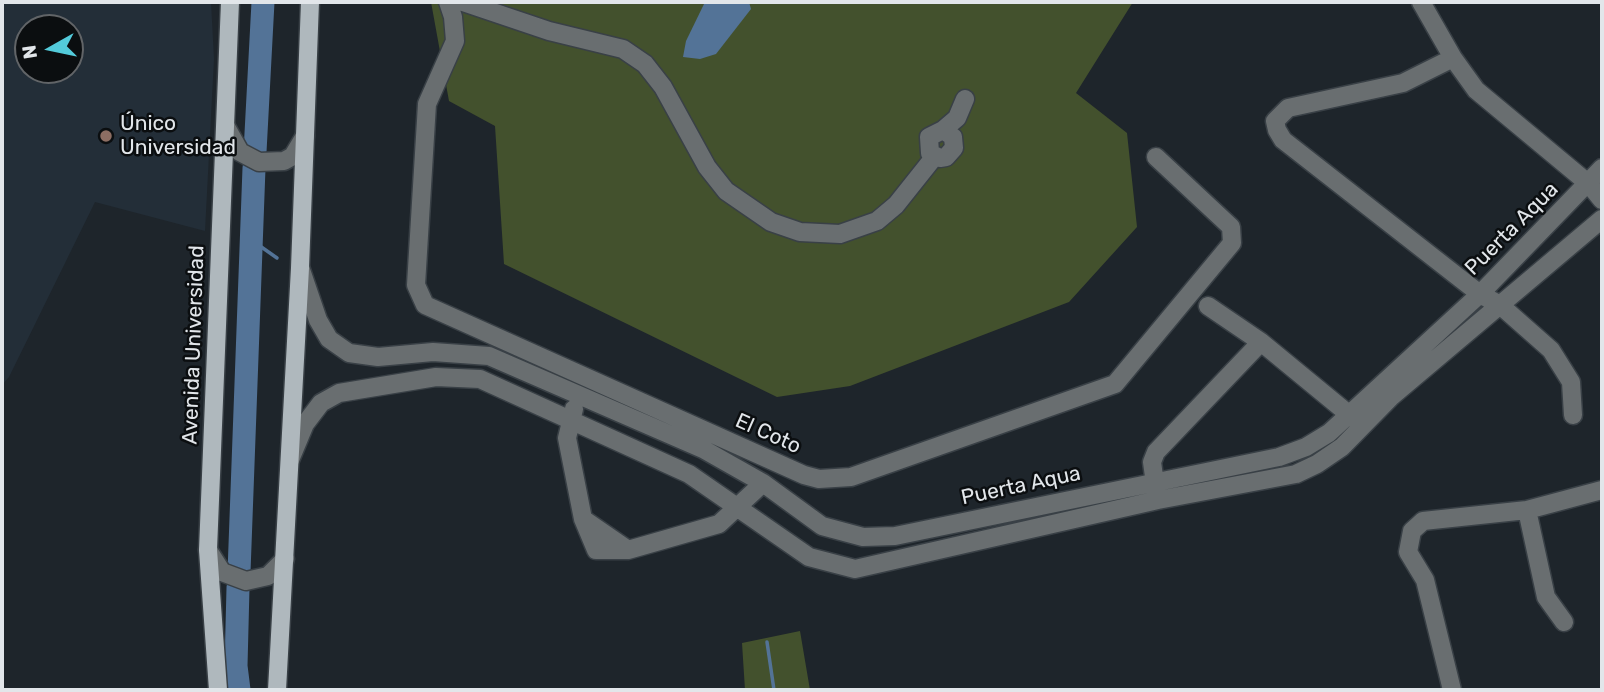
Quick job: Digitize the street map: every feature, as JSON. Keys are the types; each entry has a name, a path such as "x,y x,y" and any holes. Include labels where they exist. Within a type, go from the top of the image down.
{"main road":[{"name":"Avenida Universidad","path":"218,690 208,550 230,2"},
{"path":"277,690 300,268 310,3"}],"street":[{"name":"El Coto","path":"448,2 453,17 455,41 427,104 415,285 425,305 804,475 819,479 850,477 1115,384 1233,243 1231,227 1156,157"},
{"path":"463,2 549,31 623,50 645,64 663,87 707,167 726,191 771,222 800,232 840,234 877,221 896,205 934,156 927,142 933,132 943,130 957,118 965,107 965,99"},
{"path":"1421,2 1453,58 1476,90 1589,184 1602,201"},
{"path":"1453,58 1403,83 1288,108 1275,121 1283,140 1480,294 1500,305 1551,350 1571,382 1573,415"},
{"path":"226,127 240,152 259,162 284,161 293,156 305,136"},
{"name":"Puerta Aqua","path":"300,268 318,320 329,340 349,353 378,357 433,352 489,356 703,449 763,483 822,526 863,537 895,536 1279,457 1318,440 1480,294 1602,168"},
{"name":"Puerta Aqua","path":"290,460 305,424 321,404 339,393 380,384 436,377 480,379 689,474 809,557 855,569 1158,500 1296,474 1342,447 1364,428 1392,396 1602,219"},
{"path":"1208,306 1261,342 1364,428"},
{"path":"1158,500 1152,462 1156,452 1261,342"},
{"path":"580,395 569,419 568,438 583,519 596,550 628,550 719,524 763,483"},
{"path":"1452,690 1425,580 1408,552 1412,531 1423,521 1527,510 1602,490"},
{"path":"1527,510 1546,597 1564,622"},
{"path":"208,550 222,572 246,581 268,576 285,559"}],"shaded area":[{"name":"Único Universidad","path":"2,2 211,2 214,59 205,231 95,202 9,377 2,385"}],"green space":[{"path":"431,2 1133,2 1076,93 1127,133 1137,227 1069,302 850,386 777,397 504,264 495,126 449,101"},
{"path":"800,631 810,690 745,690 742,643"}],"water":[{"path":"705,2 749,2 751,9 716,54 700,59 683,57 686,41"}],"waterway":[{"path":"255,152 263,2"},
{"path":"239,572 254,168"},
{"path":"250,239 277,258"},
{"path":"238,588 236,666 239,690"},
{"path":"767,642 774,690"}],"place":[{"name":"Único Universidad","path":"106,136"}]}
